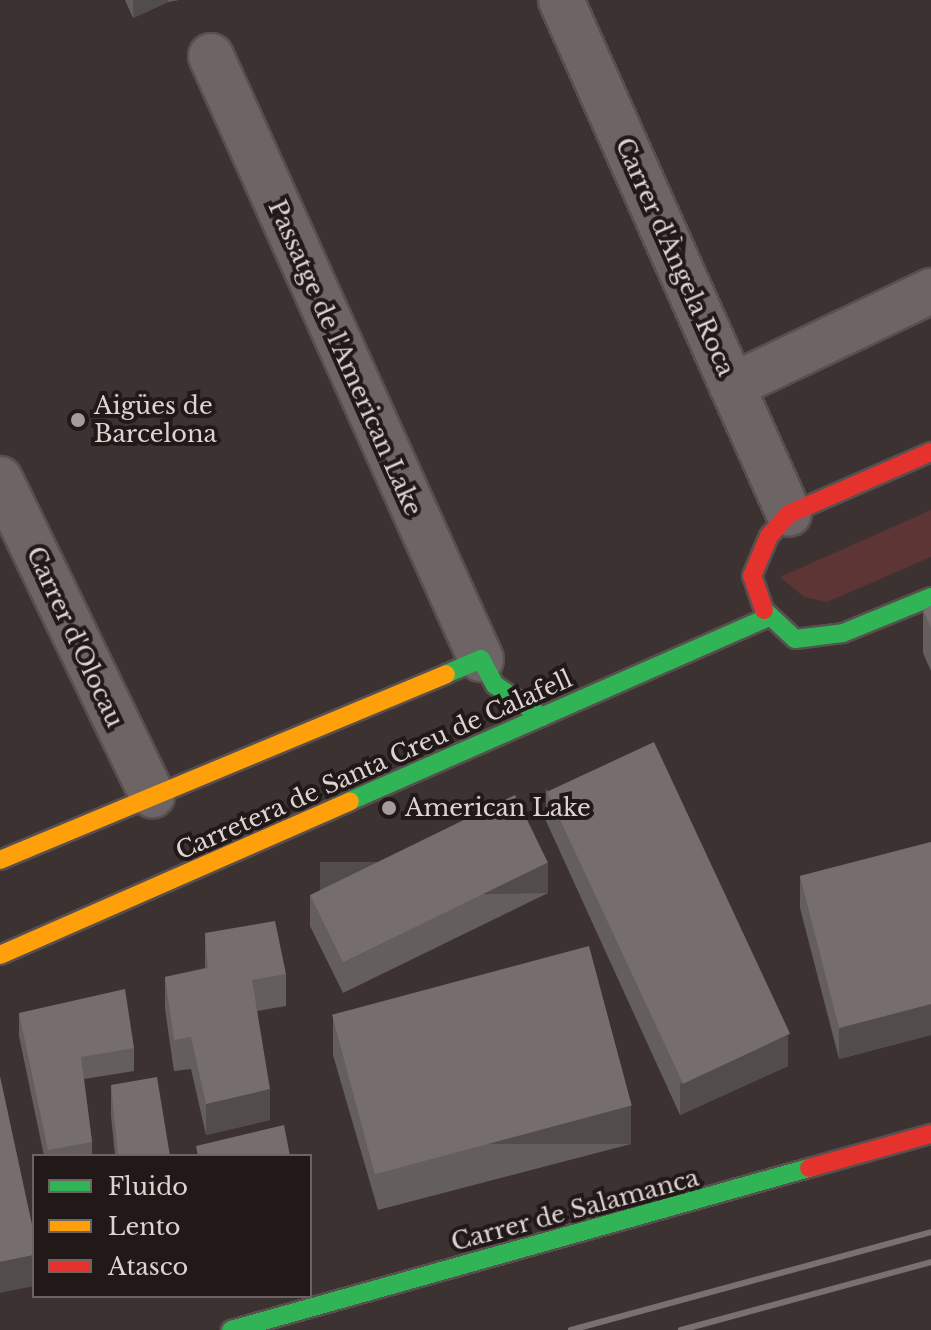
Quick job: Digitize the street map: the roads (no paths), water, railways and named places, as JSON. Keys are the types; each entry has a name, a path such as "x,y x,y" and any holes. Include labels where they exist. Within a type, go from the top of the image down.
{"street":[{"name":"Carrer d'Àngela Roca","path":"561,0 789,514"},
{"name":"Passatge de l'American Lake","path":"211,56 481,659"},
{"path":"732,386 931,291"},
{"path":"931,452 789,514 769,536 752,576 767,618 795,639 843,633 931,597"},
{"name":"Carrer d'Olocau","path":"1,481 152,795"},
{"name":"Carretera de Santa Creu de Calafell","path":"0,955 767,618"},
{"path":"0,860 481,659 495,685 542,717"},
{"name":"Carrer de Salamanca","path":"231,1330 931,1134"}],"railway":[{"path":"571,1330 931,1232"},
{"path":"681,1330 931,1262"}],"place":[{"name":"Aigües de Barcelona","path":"78,420"},
{"name":"American Lake","path":"389,808"}]}
